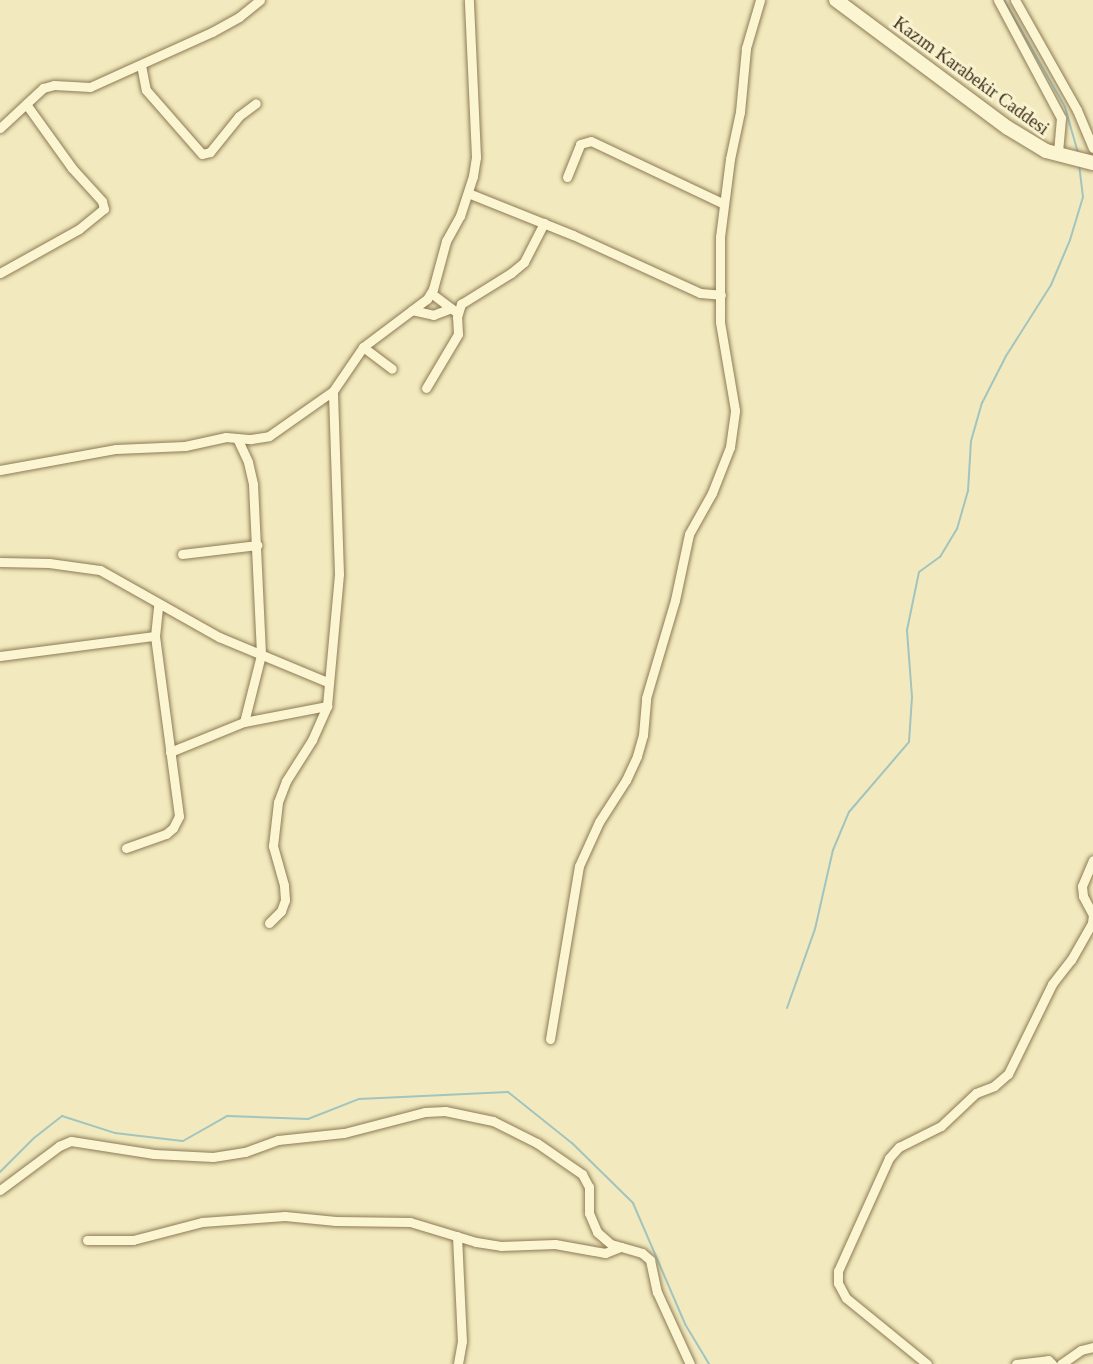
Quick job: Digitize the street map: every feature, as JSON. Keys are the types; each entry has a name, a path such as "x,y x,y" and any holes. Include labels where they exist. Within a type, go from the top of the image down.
{"street":[{"path":"0,128 26,104 32,95 43,88 54,85 90,87 212,32 239,17 260,0"},
{"path":"0,470 87,453 185,446 226,437 269,436 333,391 363,347 403,320 430,293 447,241 460,216 468,193 473,176 476,150 469,0"},
{"path":"550,1039 579,866 599,822 626,780 637,756 643,735 646,698 675,600 688,534 712,493 730,447 735,410 721,336 720,237 730,159 740,112 746,48 760,0"},
{"name":"Kazım Karabekir Caddesi","path":"836,0 1008,128 1046,151 1084,161"},
{"path":"998,0 1061,118 1058,155"},
{"path":"1015,0 1077,110 1093,148"},
{"path":"141,65 146,90 202,154 210,152 239,117 256,103"},
{"path":"0,273 79,229 104,209 102,201 72,168 26,104"},
{"path":"567,177 580,144 591,141 724,204"},
{"path":"468,193 700,293 720,295"},
{"path":"412,310 433,315 454,310 466,299 504,278 524,262 544,224"},
{"path":"426,388 458,334 454,310 430,293"},
{"path":"363,347 392,369"},
{"path":"269,923 281,911 285,900 284,885 273,846 278,802 286,782 312,740 327,706 327,682 339,574 333,391"},
{"path":"237,438 251,473 257,545 261,655 244,722"},
{"path":"182,554 257,545"},
{"path":"0,562 50,563 100,570 158,605 261,655 327,682"},
{"path":"126,848 166,834 176,825 179,812 155,636 158,605"},
{"path":"0,656 155,636"},
{"path":"170,752 244,722 327,706"},
{"path":"927,1364 846,1298 840,1288 838,1271 890,1158 900,1147 941,1126 976,1093 994,1086 1008,1074 1052,984 1071,960 1092,922 1093,915 1083,896 1082,886 1093,860"},
{"path":"0,1190 59,1146 70,1141 154,1154 213,1157 245,1152 278,1140 328,1136 425,1112 445,1111 493,1121 537,1143 578,1170 590,1187 589,1213 594,1226 606,1240 642,1253 650,1260 657,1292 690,1364"},
{"path":"87,1240 133,1240 202,1222 268,1216 423,1224 457,1236 501,1246 555,1244 605,1253 621,1247"},
{"path":"457,1236 462,1341 458,1364"},
{"path":"1061,1364 1081,1350 1093,1347"},
{"path":"1016,1364 1051,1363"}],"waterway":[{"path":"1004,0 1065,107 1078,153"},
{"path":"787,1008 815,929 833,850 849,812 909,742 912,697 907,630 919,572 940,557 957,529 968,491 971,441 982,403 1006,356 1051,285 1070,240 1083,197 1079,165"},
{"path":"0,1172 34,1138 62,1116 115,1133 183,1141 227,1116 308,1119 359,1099 508,1092 572,1143 633,1203 685,1324 709,1364"}]}
